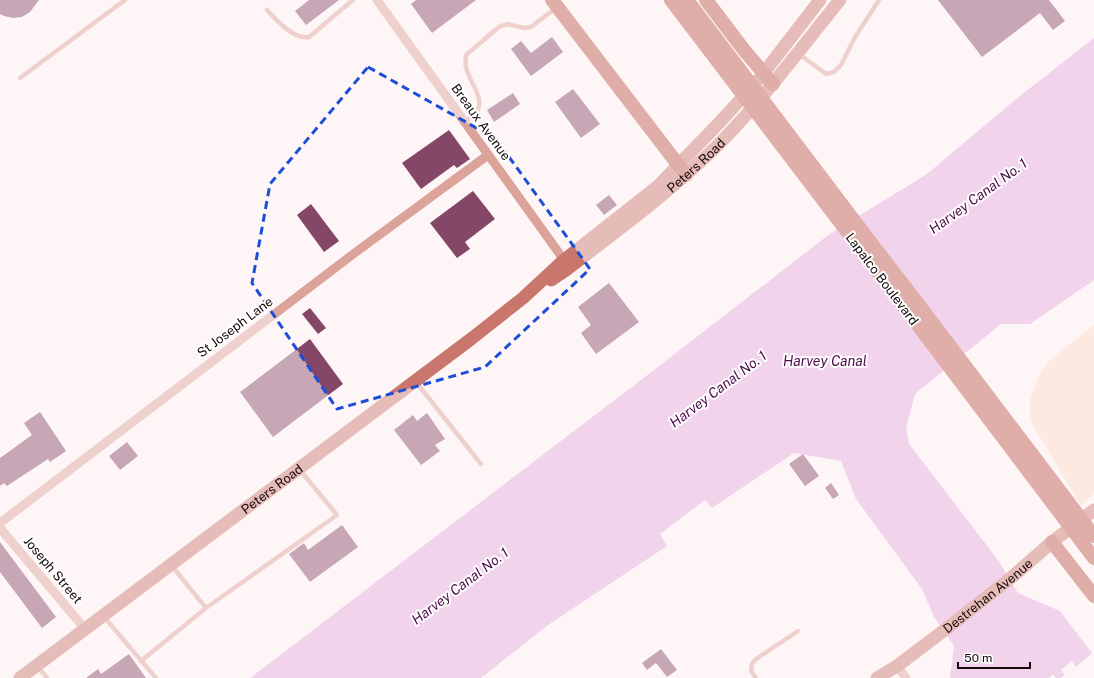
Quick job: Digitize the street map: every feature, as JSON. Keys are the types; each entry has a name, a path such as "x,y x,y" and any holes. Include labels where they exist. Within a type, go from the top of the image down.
{"main road":[{"name":"Lapalco Boulevard","path":"671,0 1094,558"},
{"name":"Lapalco Boulevard","path":"687,0 1094,536"},
{"path":"706,0 763,74 773,84"},
{"name":"Peters Road","path":"523,298 566,270 662,196 720,122 763,74 820,0"},
{"name":"Peters Road","path":"20,678 471,339 523,298 564,260 658,186 682,170 730,132 773,84 840,0"},
{"path":"555,4 682,170"},
{"name":"Destrehan Avenue","path":"878,678 897,666 942,632 1012,577 1052,542 1094,510"},
{"path":"1052,542 1094,596"}],"street":[{"name":"Breaux Avenue","path":"377,0 564,260"},
{"name":"St Joseph Lane","path":"0,523 356,252 488,155"},
{"name":"Joseph Street","path":"0,528 85,629"},
{"path":"897,666 906,678"}],"lane":[{"path":"20,78 125,0"},
{"path":"267,10 279,24 299,36 306,38 336,16 354,0"},
{"path":"798,53 826,74 834,72 841,65 855,37 880,0"},
{"path":"465,121 475,113 479,105 478,96 471,82 466,66 466,54 499,27 506,24 524,28 531,27 555,4"},
{"path":"415,381 481,464"},
{"path":"141,661 206,608 337,515 299,468"},
{"path":"171,564 206,608"},
{"path":"103,616 156,678"},
{"path":"756,678 751,671 752,664 798,631"},
{"path":"37,666 47,678"}],"highlighted area":[{"path":"368,67 496,139 590,269 485,367 337,409 252,283 270,184"}],"shaded area":[{"path":"1094,325 1094,494 1081,506 1030,420 1030,401 1037,379 1048,362"}],"water":[{"name":"Harvey Canal","path":"1094,38 1094,280 1030,324 1001,324 915,394 906,428 909,444 998,560 1018,593 1060,611 1092,653 1076,667 1072,661 1061,670 1065,675 1061,678 1056,678 1053,674 1049,678 950,678 954,646 934,617 922,589 856,499 841,461 794,453 712,508 705,500 660,534 667,546 548,625 481,678 250,678 831,233 927,174 1016,99"}],"building":[{"path":"0,0 39,0 30,12 22,17 13,18 0,14"},
{"path":"309,0 339,0 306,25 295,11"},
{"path":"416,0 476,0 432,33 411,4"},
{"path":"938,0 1049,0 1065,21 1053,30 1040,13 982,57"},
{"path":"552,37 563,52 531,76 511,49 521,41 531,53"},
{"path":"573,89 600,124 581,138 555,102"},
{"path":"513,93 520,104 494,122 487,110"},
{"path":"449,130 470,159 457,168 454,165 421,189 402,163"},
{"path":"473,191 495,219 465,242 470,249 457,258 430,223"},
{"path":"609,195 617,205 604,215 596,205"},
{"path":"311,204 339,241 324,252 297,215"},
{"path":"609,283 639,322 596,354 581,333 591,325 578,307"},
{"path":"310,308 326,328 318,334 302,314"},
{"path":"310,339 343,384 273,437 240,392"},
{"path":"40,412 66,451 50,462 48,459 7,486 4,483 0,486 0,458 32,435 24,423"},
{"path":"427,413 445,439 435,445 440,451 421,465 394,430 413,415 417,421"},
{"path":"127,442 138,456 120,470 109,456"},
{"path":"803,454 819,476 805,486 789,464"},
{"path":"831,483 839,495 833,499 825,488"},
{"path":"342,525 358,547 310,582 289,554 304,543 308,550"},
{"path":"0,542 56,617 42,628 0,572"},
{"path":"661,649 677,670 667,677 656,663 647,670 642,663"},
{"path":"129,654 146,678 86,678 98,669 101,674"}],"water label":[{"name":"Harvey Canal No. 1","path":"978,196"},
{"name":"Harvey Canal No. 1","path":"718,389"},
{"name":"Harvey Canal No. 1","path":"460,586"}]}
